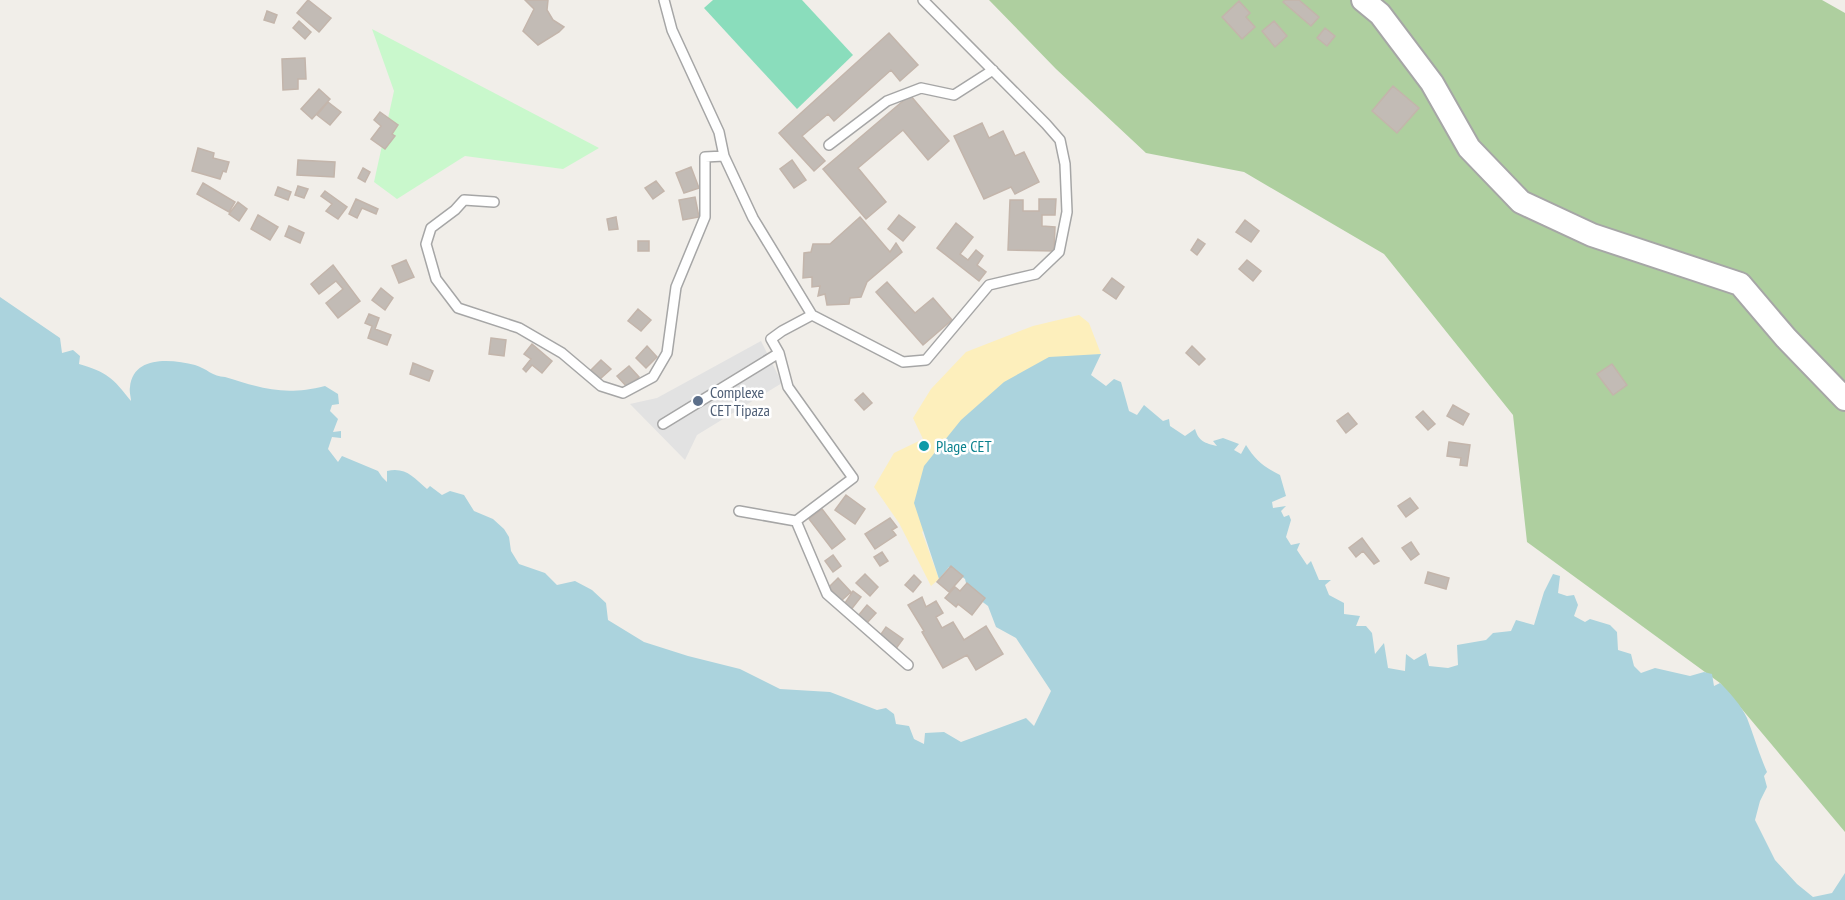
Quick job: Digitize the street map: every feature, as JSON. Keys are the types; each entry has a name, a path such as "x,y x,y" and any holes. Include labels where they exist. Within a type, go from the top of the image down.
{"street":[{"path":"1363,0 1380,14 1432,83 1468,148 1521,202 1592,235 1740,284 1786,338 1845,399"}],"lane":[{"path":"664,0 672,30 719,132 724,156 753,218 812,315 903,362 926,360 988,285 1036,274 1059,252 1067,212 1065,164 1060,140 927,1"},
{"path":"829,145 887,101 921,88 954,95 993,70"},
{"path":"494,202 464,200 455,210 431,228 426,244 436,279 458,308 519,328 562,352 601,386 623,393 653,377 667,353 676,287 705,217 705,157 724,156"},
{"path":"740,511 796,521 853,477 788,387 779,353 771,339 812,315"},
{"path":"663,424 779,353"},
{"path":"796,521 827,594 908,665"}],"green space":[{"path":"713,0 802,0 853,55 797,109 704,8"},
{"path":"989,0 1822,0 1845,13 1845,832 1720,683 1527,542 1513,415 1384,254 1244,172 1146,153 1056,69"},
{"path":"372,29 599,148 563,169 465,156 397,199 374,182 394,91"}],"sand":[{"name":"Plage CET","path":"1079,315 1089,323 1101,354 1078,356 922,532 939,579 931,586 899,523 874,487 894,453 923,439 913,418 931,389 966,352 1033,326"}],"shaded area":[{"name":"Complexe CET Tipaza","path":"761,341 782,383 697,435 685,460 630,404 657,398"}],"water":[{"path":"0,297 60,338 62,353 73,350 80,356 79,364 109,377 131,401 130,387 138,369 146,364 165,361 195,365 217,376 274,390 286,391 325,386 338,394 339,404 332,405 330,411 338,419 333,432 341,431 341,438 332,437 328,449 338,462 342,456 378,471 387,482 387,471 399,470 409,474 427,489 430,486 442,495 450,491 464,495 474,511 493,519 504,529 509,537 511,551 519,564 545,573 557,585 575,581 592,590 606,603 608,620 644,642 740,669 780,689 830,692 877,710 886,708 894,714 896,724 909,726 914,739 924,744 925,733 944,732 961,742 1026,718 1034,726 1051,691 1016,638 996,627 988,606 968,591 965,579 949,567 939,579 914,503 924,466 961,420 1004,382 1049,357 1101,354 1091,375 1106,386 1114,379 1121,382 1129,411 1137,415 1144,405 1163,421 1169,419 1170,426 1185,436 1195,429 1198,437 1203,441 1217,446 1213,441 1223,438 1239,444 1234,450 1241,454 1246,445 1260,463 1280,475 1286,496 1272,502 1273,508 1286,506 1281,511 1284,517 1289,515 1291,520 1286,537 1291,545 1300,543 1297,550 1307,565 1311,561 1319,580 1331,580 1325,585 1329,595 1344,603 1344,614 1360,616 1356,626 1366,626 1372,633 1375,654 1384,643 1388,668 1405,671 1406,654 1414,660 1426,653 1429,666 1448,668 1458,665 1457,645 1486,640 1493,633 1511,631 1516,620 1534,625 1544,592 1553,574 1560,576 1558,593 1567,596 1574,595 1578,605 1574,616 1585,622 1590,619 1610,625 1617,632 1618,650 1631,654 1634,666 1641,673 1655,668 1690,676 1704,672 1712,674 1714,686 1720,683 1745,713 1767,772 1764,776 1767,787 1755,820 1775,860 1797,884 1813,897 1832,893 1845,873 1845,900 0,900"}],"building":[{"path":"308,0 331,18 319,32 297,13"},
{"path":"525,0 548,0 547,10 553,20 564,27 538,45 523,31 534,9"},
{"path":"1299,0 1319,17 1311,26 1283,2"},
{"path":"1239,1 1250,13 1246,17 1255,27 1242,39 1222,17"},
{"path":"267,11 277,15 274,23 264,20"},
{"path":"299,21 311,32 305,39 293,28"},
{"path":"1274,21 1287,36 1275,47 1262,31"},
{"path":"1325,28 1335,36 1327,46 1317,38"},
{"path":"889,33 918,65 900,81 891,70 834,121 828,114 802,136 825,161 814,171 779,133"},
{"path":"305,58 306,79 298,79 298,89 283,90 282,59"},
{"path":"1393,86 1419,108 1397,133 1372,111"},
{"path":"319,89 330,99 312,119 301,109"},
{"path":"910,95 949,141 928,160 903,130 858,168 886,202 866,219 823,169"},
{"path":"328,102 341,112 330,125 317,115"},
{"path":"380,112 398,125 392,134 395,136 385,149 371,139 381,126 374,120"},
{"path":"982,123 989,138 1003,131 1015,156 1024,152 1039,182 1015,194 1011,187 984,199 954,136"},
{"path":"198,148 214,153 213,158 229,162 226,172 223,171 220,179 192,171"},
{"path":"298,160 335,162 334,177 297,175"},
{"path":"792,160 806,180 794,188 780,169"},
{"path":"691,167 699,188 684,193 676,173"},
{"path":"363,168 370,172 365,182 358,178"},
{"path":"656,181 664,191 653,199 645,188"},
{"path":"203,183 235,202 229,212 197,194"},
{"path":"298,186 308,189 304,198 295,195"},
{"path":"278,187 291,192 288,200 275,195"},
{"path":"325,191 347,207 338,219 326,211 332,204 321,196"},
{"path":"695,197 699,217 683,220 679,200"},
{"path":"356,199 378,209 376,214 362,208 357,218 349,214"},
{"path":"1039,199 1056,199 1055,215 1042,215 1042,226 1055,227 1054,251 1008,250 1010,200 1023,200 1023,211 1039,211"},
{"path":"238,202 247,209 239,221 229,214"},
{"path":"258,215 278,227 270,240 251,229"},
{"path":"899,215 915,227 903,241 888,229"},
{"path":"616,217 618,229 609,230 607,219"},
{"path":"860,217 890,252 896,243 902,252 867,282 861,297 850,298 849,304 827,305 825,294 818,296 820,286 812,287 812,277 803,278 804,253 811,252 813,244 830,244"},
{"path":"1245,220 1259,231 1251,242 1236,232"},
{"path":"956,223 973,237 960,254 968,260 976,250 983,256 977,265 986,272 979,281 937,248"},
{"path":"289,226 304,233 300,243 285,236"},
{"path":"1198,239 1205,244 1197,255 1191,250"},
{"path":"638,241 649,241 649,251 638,251"},
{"path":"406,260 414,277 399,283 392,266"},
{"path":"1247,260 1261,271 1253,281 1239,269"},
{"path":"333,265 360,301 338,318 326,303 343,289 336,281 319,294 311,284"},
{"path":"1112,278 1124,287 1116,299 1103,290"},
{"path":"887,282 915,313 933,298 952,320 923,345 876,292"},
{"path":"381,288 393,298 385,310 372,300"},
{"path":"638,309 651,320 641,331 628,321"},
{"path":"369,314 379,318 375,329 391,335 387,345 368,338 372,326 365,323"},
{"path":"491,338 506,340 504,356 489,354"},
{"path":"532,344 552,361 542,373 532,365 526,372 523,369 531,359 524,354"},
{"path":"647,346 657,357 646,368 636,358"},
{"path":"1192,346 1205,359 1199,365 1186,353"},
{"path":"601,360 611,369 600,379 591,370"},
{"path":"413,363 433,371 429,381 410,374"},
{"path":"1612,364 1627,385 1613,395 1597,374"},
{"path":"629,366 639,377 627,387 617,376"},
{"path":"863,393 872,403 864,410 855,400"},
{"path":"1453,405 1469,414 1463,425 1447,416"},
{"path":"1423,411 1435,424 1428,430 1416,417"},
{"path":"1348,413 1357,424 1346,433 1337,421"},
{"path":"1449,442 1470,445 1467,466 1460,465 1461,458 1447,456"},
{"path":"846,495 865,509 855,524 835,510"},
{"path":"1410,498 1418,508 1406,517 1398,506"},
{"path":"822,509 845,539 832,549 809,519"},
{"path":"890,518 897,527 892,530 896,535 875,549 865,534"},
{"path":"1362,538 1379,561 1374,564 1363,551 1356,557 1349,548"},
{"path":"1411,542 1419,554 1411,560 1402,548"},
{"path":"882,552 888,561 880,566 874,557"},
{"path":"833,555 841,566 833,572 825,561"},
{"path":"951,566 963,576 949,592 937,582"},
{"path":"1428,572 1449,578 1446,589 1425,583"},
{"path":"865,574 878,587 870,596 856,583"},
{"path":"914,575 921,582 913,592 905,585"},
{"path":"838,578 851,592 841,601 829,587"},
{"path":"967,583 985,598 972,615 958,604 956,607 945,598 955,587 960,591"},
{"path":"853,591 861,597 850,611 843,606"},
{"path":"922,597 926,607 936,601 943,613 936,617 942,628 953,622 964,640 986,626 1003,654 976,670 967,655 943,668 908,605"},
{"path":"867,605 876,613 866,624 858,616"},
{"path":"886,627 903,639 895,650 879,637"}],"place":[{"name":"Complexe CET Tipaza","path":"698,401"},
{"name":"Plage CET","path":"924,446"}]}
